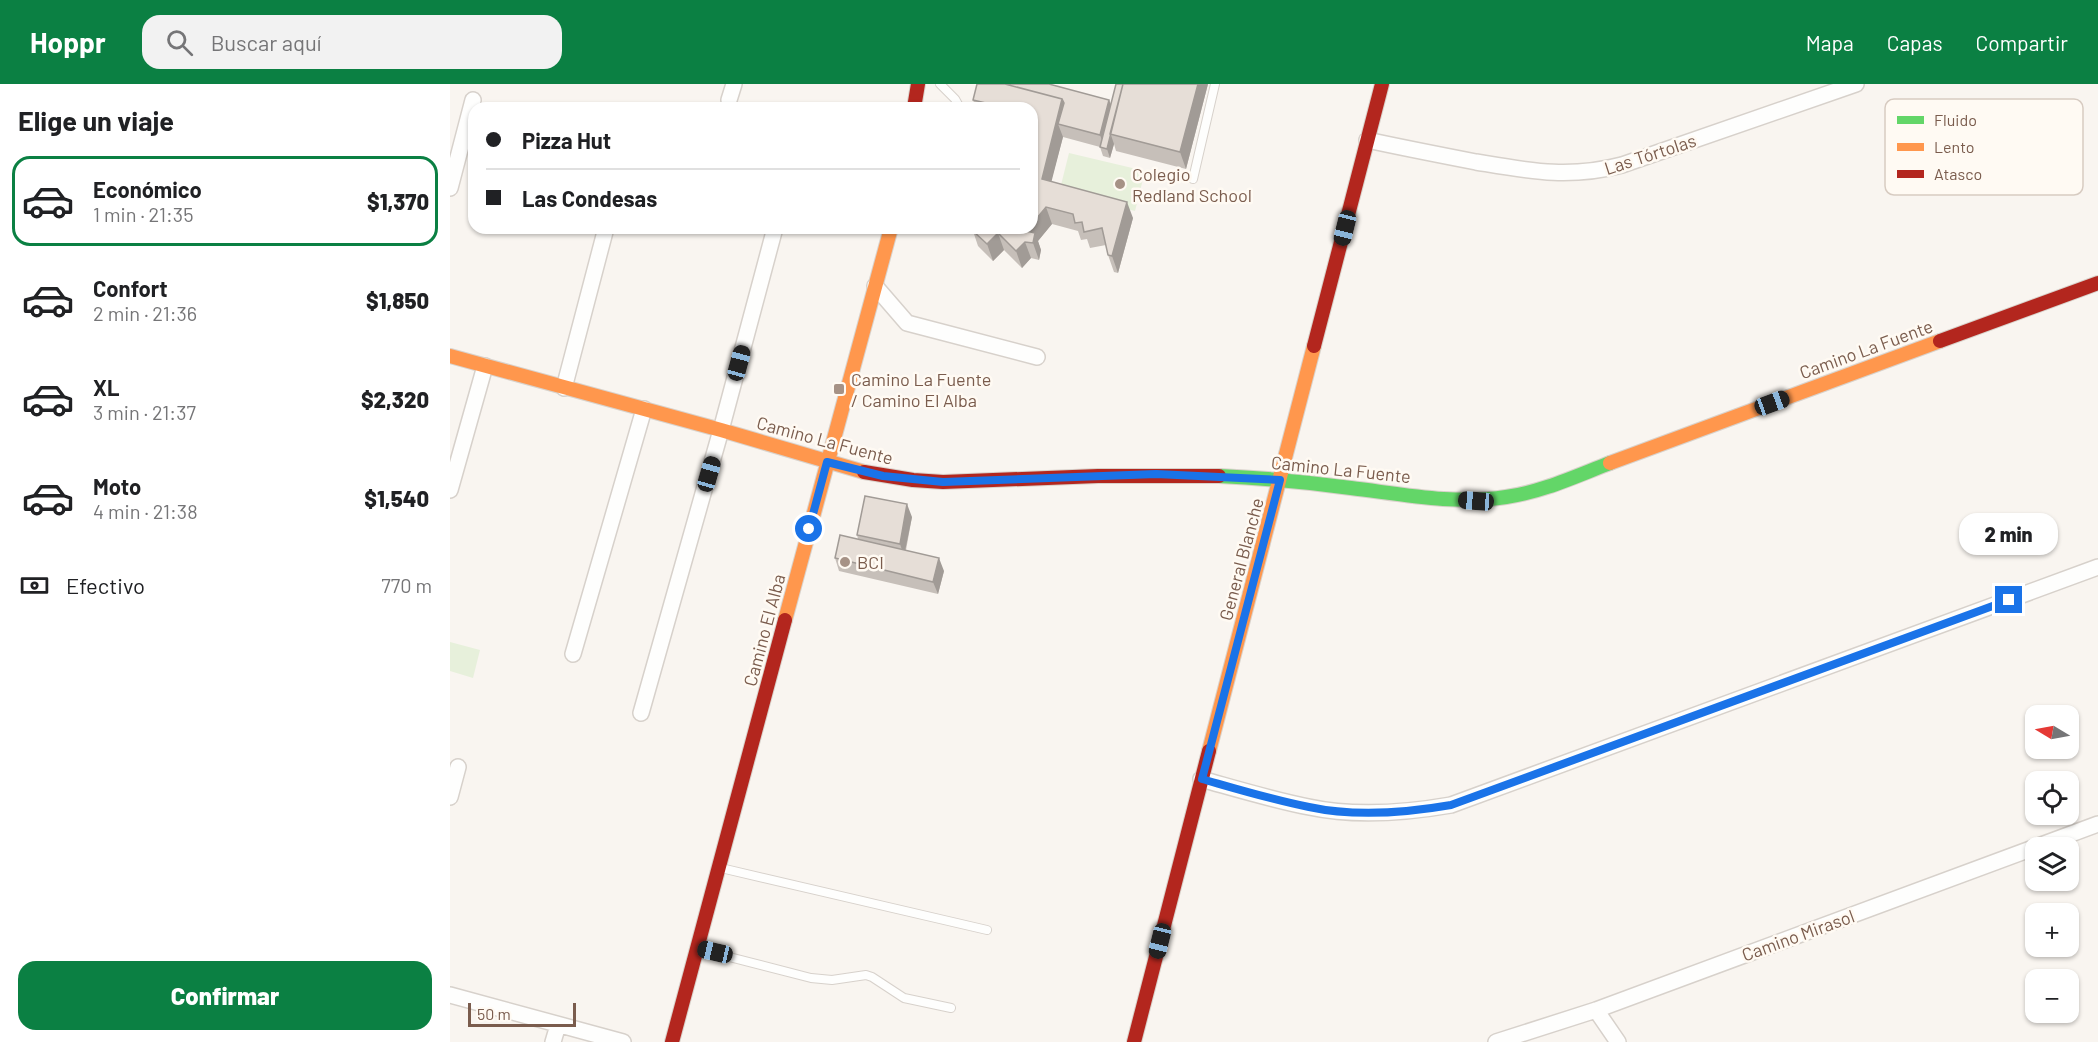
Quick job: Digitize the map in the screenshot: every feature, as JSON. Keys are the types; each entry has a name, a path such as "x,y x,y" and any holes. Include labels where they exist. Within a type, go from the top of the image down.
{"main road":[{"path":"915,102 918,84"},
{"name":"General Blanche","path":"1134,1042 1382,84"},
{"name":"Camino El Alba","path":"672,1042 889,234"},
{"name":"Camino La Fuente","path":"450,356 883,476 943,482 1156,474 1280,480 1476,501 1508,498 1540,489 2098,283"}],"street":[{"path":"729,100 734,84"},
{"name":"Las Tórtolas","path":"1367,140 1529,171 1551,174 1589,172 1623,165 1856,84"},
{"path":"450,188 468,119"},
{"path":"564,388 604,234"},
{"path":"640,713 721,430 773,234"},
{"path":"875,286 907,323 1037,357"},
{"path":"450,490 485,366"},
{"path":"573,654 644,409"},
{"path":"1202,779 1310,808 1329,810 1395,812 1451,805 2098,567"},
{"path":"450,797 458,767"},
{"name":"Camino Mirasol","path":"1496,1042 1596,1010 2098,824"},
{"path":"450,995 623,1042"},
{"path":"1596,1010 1618,1042"},
{"path":"552,1042 558,1024"}],"lane":[{"path":"940,84 957,102"},
{"path":"1193,179 1215,84"},
{"path":"720,868 987,930"},
{"path":"698,949 811,978 832,980 866,975 904,998 951,1008"}],"green space":[{"path":"1069,153 1145,171 1135,211 1059,193"},
{"path":"450,642 480,650 473,678 450,671"}],"building":[{"path":"977,84 1005,84 1062,99 1042,179 1127,202 1112,256 1108,255 1102,228 1084,232 1082,222 1075,223 1073,214 1046,207 1038,217 1038,102 973,100"},
{"path":"1005,84 1049,84 1109,100 1100,135 1058,124 1064,103 1062,99"},
{"path":"1116,84 1123,84 1107,149 1100,147"},
{"path":"1123,84 1198,84 1180,152 1110,134"},
{"path":"976,234 997,234 987,244"},
{"path":"999,234 1035,234 1033,243 1025,242 1016,251"},
{"path":"865,496 907,504 900,544 857,535"},
{"path":"840,535 939,558 933,582 835,558"}],"traffic: fast":[{"path":"1219,476 1285,480 1428,498 1467,500 1506,497 1533,491 1610,463"}],"traffic: slow":[{"path":"785,620 889,234"},
{"path":"1610,463 1940,341"},
{"path":"1209,751 1314,346"},
{"path":"450,356 721,430 864,472"}],"traffic: jam":[{"path":"915,102 918,84"},
{"path":"1314,346 1382,84"},
{"path":"1940,341 2098,283"},
{"path":"864,472 943,482 1098,476 1219,476"},
{"path":"672,1042 785,620"},
{"path":"1134,1042 1209,751"}],"place":[{"name":"Colegio Redland School","path":"1120,184"},
{"name":"Camino La Fuente / Camino El Alba","path":"839,389"},
{"name":"BCI","path":"845,562"}],"route":[{"path":"809,529 827,462 883,476 943,482 1156,474 1280,480 1202,779 1310,808 1348,812 1395,812 1451,805 2009,600"}]}
